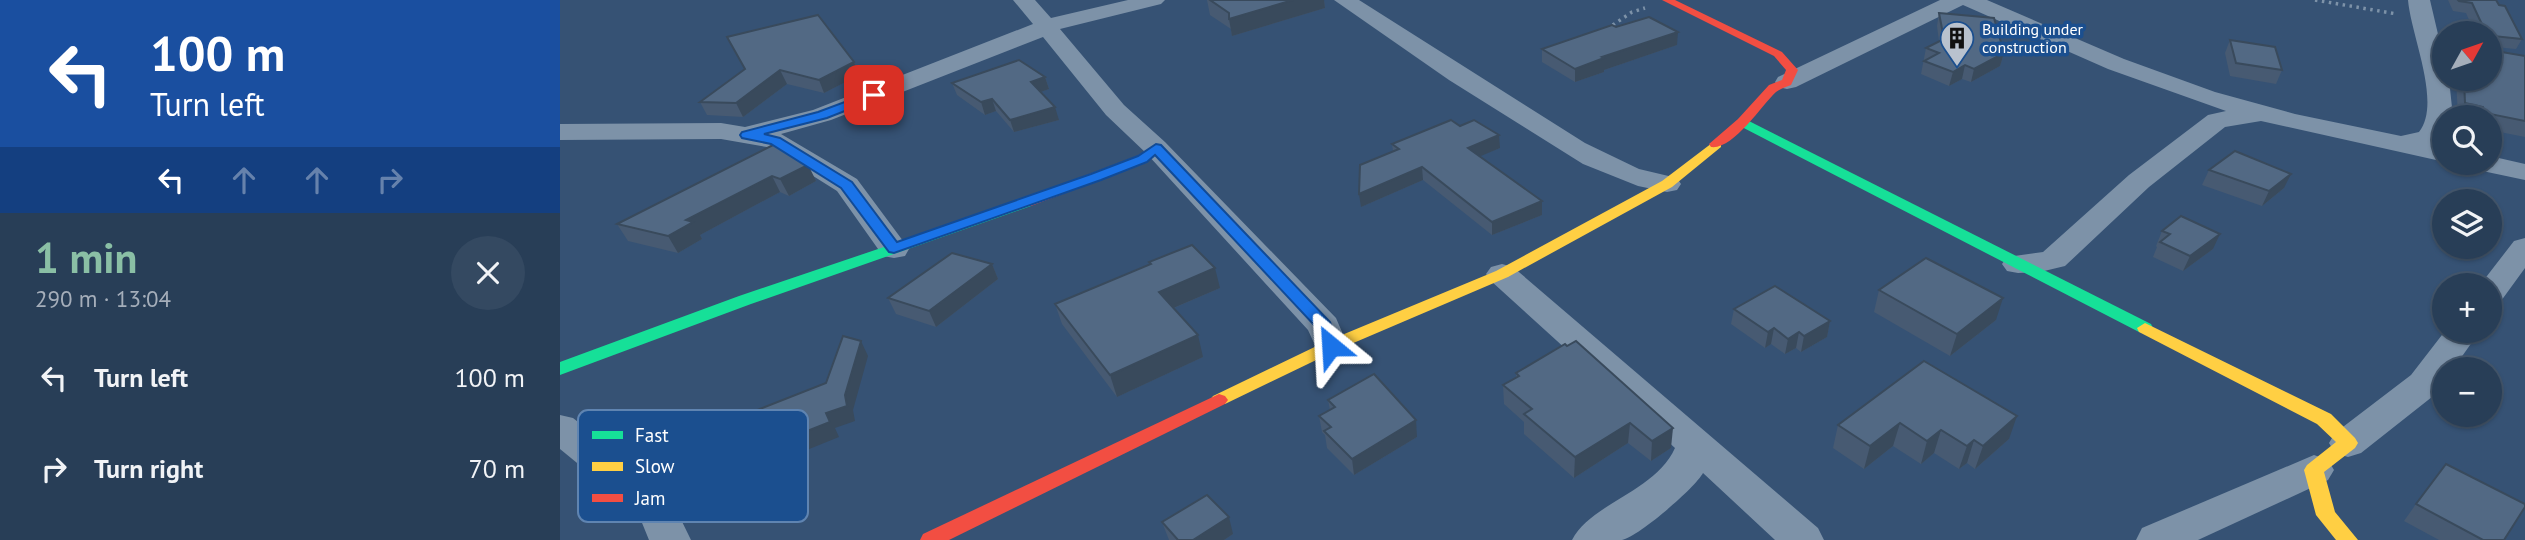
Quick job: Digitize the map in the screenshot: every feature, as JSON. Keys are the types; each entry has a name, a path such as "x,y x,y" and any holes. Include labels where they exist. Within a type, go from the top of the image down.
{"street":[{"path":"1024,0 1115,110 1156,148 1324,326 1331,346"},
{"path":"746,135 822,115 1020,39 1052,32 1154,0"},
{"path":"1345,0 1469,83 1563,141 1642,181 1667,184"},
{"path":"930,540 1331,346 1502,274 1667,184 1742,122 1773,88 1957,0"},
{"path":"1969,0 2231,116 2268,114 2432,151"},
{"path":"1668,1 1778,54 1792,70 1787,82"},
{"path":"2419,9 2432,40"},
{"path":"2403,144 2428,138 2440,122 2440,91"},
{"path":"2018,264 2054,259 2139,181 2212,108"},
{"path":"1742,122 2324,419 2348,443"},
{"path":"560,132 720,131 775,140 846,185 894,249"},
{"path":"560,369 745,300 1061,190 1142,159 1156,148"},
{"path":"2502,167 2525,172"},
{"path":"2502,278 2525,247"},
{"path":"1502,274 1803,540"},
{"path":"2157,540 2314,470 2424,384 2454,343"},
{"path":"560,428 578,443"},
{"path":"1593,540 1647,503 1684,472 1696,445"},
{"path":"2314,470 2326,515 2348,540"},
{"path":"662,522 670,540"}],"path":[{"path":"2315,0 2419,9"},
{"path":"1600,33 1632,12 1668,1"}],"building":[{"path":"1210,0 1293,0 1229,19 1229,13"},
{"path":"2496,0 2499,5 2505,6 2522,39 2502,37 2502,21 2480,21 2472,3 2459,1"},
{"path":"1939,13 1994,18 2004,53 1974,69 1965,65 1953,72 1924,61 1939,53 1926,48 1944,39"},
{"path":"818,15 854,62 819,80 780,70 736,103 700,102 745,69 727,37"},
{"path":"1649,17 1678,32 1602,57 1604,58 1575,69 1542,49 1612,25 1616,27"},
{"path":"2230,40 2275,47 2282,70 2236,63"},
{"path":"2502,52 2525,56 2525,121 2502,116 2502,105 2465,103 2464,91 2502,91"},
{"path":"1019,60 1045,77 1031,82 1055,107 1010,120 992,99 981,102 952,83"},
{"path":"1451,120 1460,126 1474,120 1499,135 1468,148 1542,201 1492,222 1422,167 1359,194 1360,165 1399,149 1392,144"},
{"path":"775,144 808,165 780,179 772,176 686,220 693,222 668,236 617,224"},
{"path":"2235,151 2291,174 2269,191 2209,170"},
{"path":"2181,216 2220,234 2190,256 2160,242 2170,234 2162,231"},
{"path":"1192,245 1215,268 1159,292 1198,335 1110,375 1055,304"},
{"path":"952,253 992,264 929,311 888,298"},
{"path":"1926,258 2003,298 1957,334 1879,290"},
{"path":"1775,286 1830,321 1804,336 1799,332 1788,339 1774,328 1768,332 1734,309"},
{"path":"843,336 861,341 845,395 847,406 826,413 830,422 808,431 808,410 757,410 826,383"},
{"path":"1576,341 1673,428 1652,441 1630,423 1575,457 1524,414 1532,409 1503,385 1519,376 1516,373 1565,344 1567,346"},
{"path":"1924,361 2017,416 1983,446 1974,440 1967,446 1941,430 1927,441 1900,423 1870,446 1838,425"},
{"path":"1374,374 1416,420 1352,459 1324,431 1331,427 1319,416 1335,407 1328,400"},
{"path":"2446,464 2525,504 2504,540 2483,540 2416,504"},
{"path":"1207,495 1229,517 1193,540 1178,540 1162,522"}],"traffic: fast":[{"path":"1743,122 2145,328"},
{"path":"560,369 745,300 1026,203"}],"traffic: slow":[{"path":"1219,400 1331,346 1502,274 1667,184 1716,144"},
{"path":"2145,328 2324,419 2348,443 2314,470 2326,515 2348,540"}],"traffic: jam":[{"path":"1667,0 1778,54 1792,70 1787,82 1773,88 1743,122 1716,144"},
{"path":"1026,203 1142,159 1156,148"},
{"path":"930,540 1219,400"}],"place":[{"name":"Building under construction","path":"1957,68"}],"route":[{"path":"874,95 822,115 746,135 775,140 846,185 894,249 1096,177 1142,159 1156,148 1324,326 1331,346"}]}
